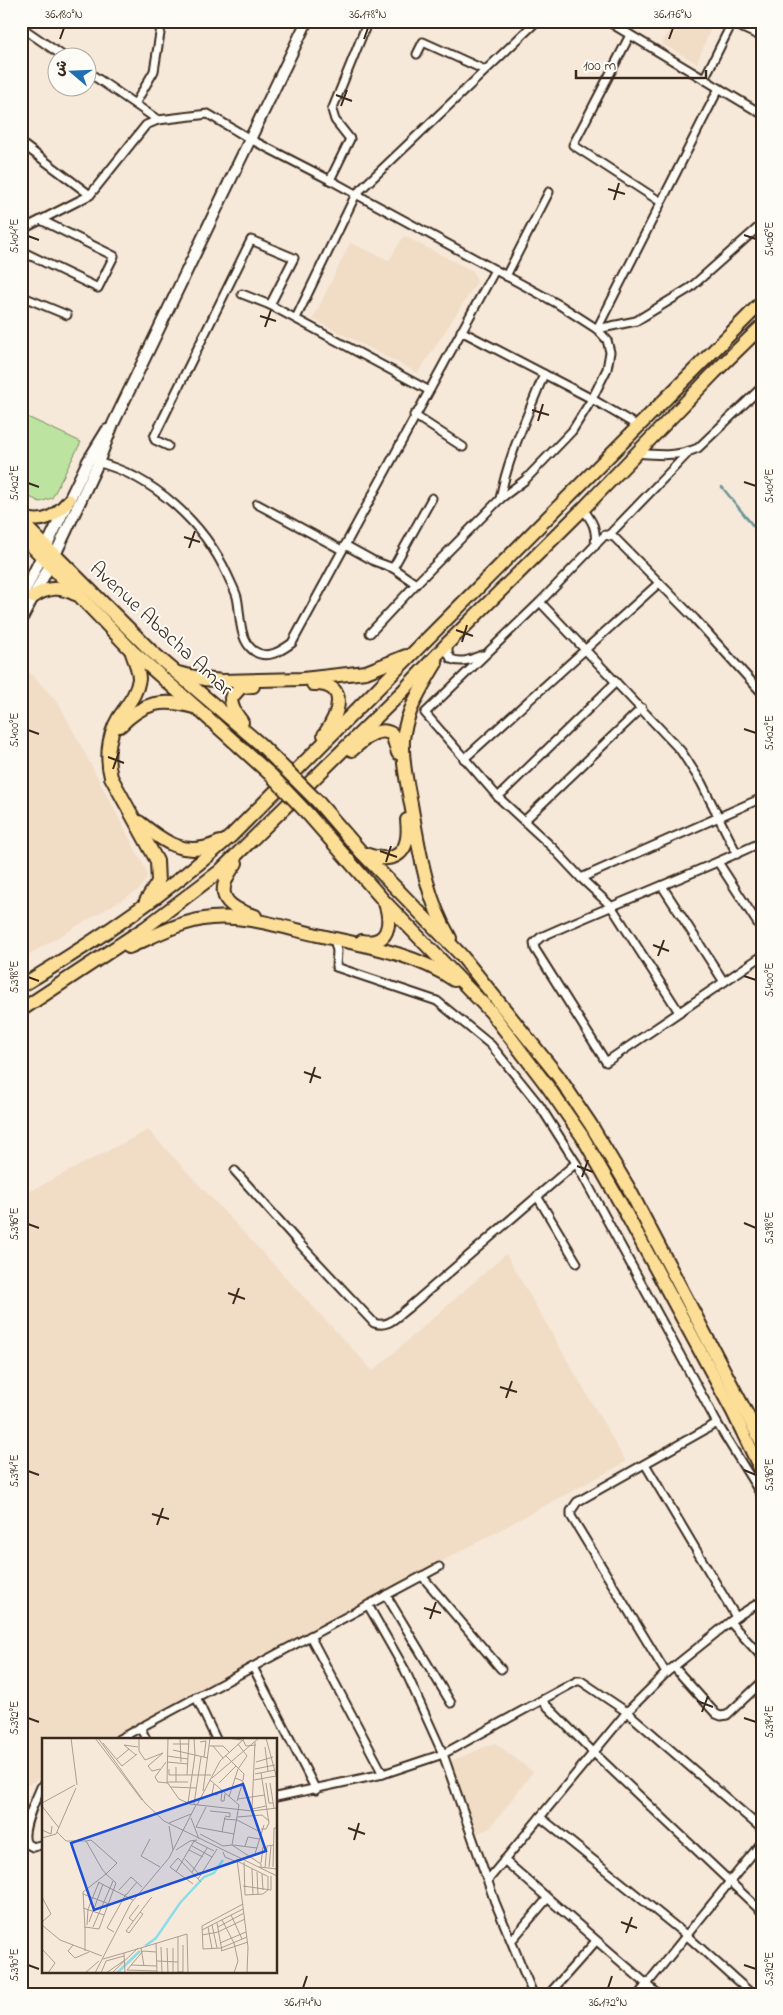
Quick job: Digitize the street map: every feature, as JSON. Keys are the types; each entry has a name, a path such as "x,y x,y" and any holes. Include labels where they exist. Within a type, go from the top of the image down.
{"highway":[{"path":"21,986 140,909 200,864 231,836 762,302"},
{"path":"21,1010 145,928 220,872 402,692 448,643 761,328"},
{"path":"48,556 76,594 132,651 271,775 308,814 384,901 474,994 513,1039 582,1136 622,1206 728,1403 762,1472"},
{"name":"Avenue Abacha Amar","path":"48,556 173,671 260,744 318,802 362,853 461,955"},
{"path":"26,590 62,588 76,594"},
{"path":"448,643 414,703 403,739 404,759 418,845 428,884 442,924 461,955 541,1053 591,1125 628,1187 762,1443"},
{"path":"132,651 138,670 137,688 117,723 108,751 111,777 152,850 158,872 158,882 154,891 140,909"},
{"path":"173,671 204,679 245,682 329,677 366,672 415,651"},
{"path":"260,744 234,712 231,698 235,692 241,687 251,686 320,684 327,686 334,689 338,697 337,711 331,725 306,761"},
{"path":"113,733 130,716 152,704 170,702 198,709"},
{"path":"316,776 378,732 390,732 395,738 405,794 407,840 402,849 391,858 376,858 362,853"},
{"path":"136,820 165,841 187,849 203,849 231,836"},
{"path":"259,833 230,871 225,881 224,893 226,900 236,909 255,916 373,942 384,936 389,924 388,912 384,901"},
{"path":"97,960 155,933 199,920 213,918 274,925 384,951 443,972 474,994"}],"main road":[{"path":"21,620 26,590 48,556 307,21"},
{"path":"21,516 34,520 54,516 69,500 93,462"},
{"path":"48,556 69,500"},
{"name":"Avenue Abacha Amar","path":"21,521 48,556"},
{"path":"21,536 48,556"}],"street":[{"path":"135,104 154,71 162,21"},
{"path":"330,180 350,139 335,120 332,110 368,21"},
{"path":"296,318 356,194 537,21"},
{"path":"607,21 762,114"},
{"path":"704,79 730,22 762,37"},
{"path":"21,27 51,48"},
{"path":"630,35 573,145 661,202"},
{"path":"417,54 423,42 485,70"},
{"path":"98,79 158,120"},
{"path":"597,329 719,88"},
{"path":"21,230 90,195 146,125 158,120 208,114 250,139 330,180 506,276 597,329 608,340 610,352 607,369 592,399 572,431 525,480 500,499 370,633"},
{"path":"21,143 90,195"},
{"path":"506,276 549,192"},
{"path":"21,252 98,288 114,256 41,220"},
{"path":"597,329 636,321 690,288 762,224"},
{"path":"168,446 155,440 154,437 252,240 294,258 270,305"},
{"path":"93,462 129,475 160,492 181,510 204,537 223,566 237,596 244,638 254,651 270,655 281,651 292,643 414,415 495,270"},
{"path":"242,294 296,318 428,390"},
{"path":"21,308 24,297 68,316"},
{"path":"461,331 592,399 638,426"},
{"path":"500,499 518,439 544,374"},
{"path":"610,535 687,454 698,448 762,387"},
{"path":"414,415 463,447"},
{"path":"636,453 661,455 687,454"},
{"path":"393,568 432,498"},
{"path":"258,504 343,548 393,568 416,584"},
{"path":"583,509 591,519 596,534 594,547"},
{"path":"679,1012 610,906 580,878 552,847 498,797 464,760 426,713 540,602 605,535 614,537 695,619 762,694"},
{"path":"464,760 659,583"},
{"path":"540,602 667,734 693,767 738,854"},
{"path":"448,643 448,653 451,659 455,661 466,661 485,654"},
{"path":"498,797 616,682"},
{"path":"524,821 642,708"},
{"path":"580,878 762,798"},
{"path":"762,842 738,854 610,906 541,937 534,943 535,948 606,1062 762,956"},
{"path":"718,862 762,930"},
{"path":"662,886 724,982"},
{"path":"334,939 337,950 336,967 437,1001 490,1045 540,1106 576,1163 717,1423 762,1496"},
{"path":"235,1171 299,1243 374,1322 382,1326 408,1308 576,1163"},
{"path":"537,1196 577,1263"},
{"path":"666,1673 571,1516 571,1511 577,1502 717,1423"},
{"path":"645,1464 736,1617"},
{"path":"121,1738 439,1567"},
{"path":"422,1576 501,1669"},
{"path":"386,1595 451,1703"},
{"path":"488,1880 627,1712 666,1673 736,1617 762,1601"},
{"path":"368,1605 404,1670 443,1754 495,1902 534,1994"},
{"path":"730,1622 762,1657"},
{"path":"310,1636 383,1774"},
{"path":"253,1667 316,1790"},
{"path":"674,1667 716,1714 721,1716 727,1715 762,1682"},
{"path":"278,1797 316,1790 383,1774 443,1754 577,1681 627,1712 762,1829"},
{"path":"196,1698 216,1738"},
{"path":"542,1701 593,1752 762,1912"},
{"path":"140,1727 146,1738"},
{"path":"27,1844 26,1826 42,1786"},
{"path":"540,1817 686,1935 752,1994"},
{"path":"639,1994 762,1842"},
{"path":"27,1844 33,1847 42,1845"},
{"path":"21,1851 27,1844"},
{"path":"504,1860 658,1994"},
{"path":"512,1940 548,1899"},
{"path":"549,1994 596,1941"}],"shaded area":[{"path":"674,21 696,21 710,31 697,63 662,44"},
{"path":"404,236 473,271 477,282 418,373 313,319 350,243 389,260"},
{"path":"21,663 59,704 146,870 147,877 140,889 21,959"},
{"path":"148,1130 373,1371 506,1254 626,1462 114,1738 42,1738 42,1777 21,1788 21,1196"},
{"path":"495,1743 533,1772 490,1828 475,1834 451,1761"}],"green space":[{"path":"21,414 81,442 52,498 40,502 21,493"}],"waterway":[{"path":"722,487 762,537"}]}
